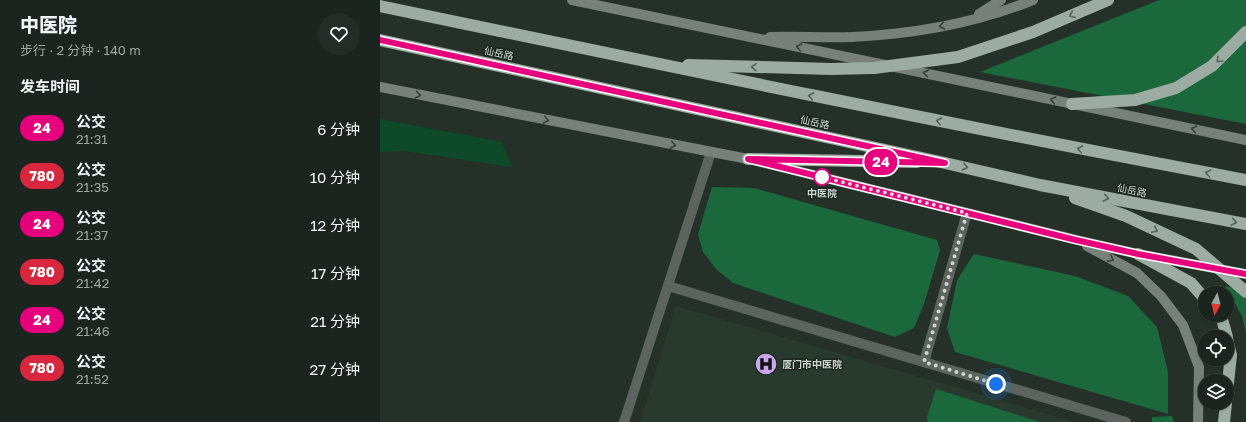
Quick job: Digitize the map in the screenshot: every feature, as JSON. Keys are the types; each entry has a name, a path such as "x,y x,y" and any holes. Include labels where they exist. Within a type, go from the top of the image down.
{"highway":[{"path":"656,64 831,69 867,68 958,57 1033,32 1108,0"},
{"path":"380,6 656,64 1069,147 1246,180"},
{"path":"1072,104 1135,100 1176,88 1212,66 1246,32"},
{"name":"仙岳路","path":"380,40 1040,185 1246,224"},
{"path":"748,159 945,163"},
{"path":"1040,185 1126,216 1196,249 1246,292"},
{"path":"1138,254 1191,283 1198,291"},
{"path":"1224,422 1225,410"}],"main road":[{"path":"572,0 1246,140"},
{"path":"968,21 1001,0"},
{"path":"753,38 799,36 852,37 910,32 968,21 1033,0"},
{"path":"380,87 748,159 1076,240 1138,254 1246,274"},
{"path":"1076,240 1137,273 1162,296 1183,325 1199,367 1198,422"}],"street":[{"path":"624,422 710,152"},
{"path":"924,362 967,213"},
{"path":"668,286 1126,422"}],"shaded area":[{"name":"厦门市中医院","path":"676,306 1075,422 640,422"}],"green space":[{"path":"1159,0 1246,0 1246,124 980,72"},
{"path":"380,119 502,142 512,167 404,151 380,152"},
{"path":"712,187 754,188 937,240 940,250 924,304 914,328 895,337 733,283 716,269 703,252 698,234"},
{"path":"974,254 1075,276 1128,296 1157,327 1168,372 1168,414 955,352 947,328 957,280"},
{"path":"1234,288 1246,290 1246,333 1242,316 1234,302"},
{"path":"936,389 1040,422 928,422 927,417"},
{"path":"1172,416 1174,422 1152,422 1152,417"}],"bus line":[{"name":"24","path":"380,40 945,163 748,159 1076,240 1138,254 1246,274"}],"place":[{"name":"中医院","path":"822,177"},
{"name":"厦门市中医院","path":"766,364"}],"route":[{"path":"822,177 967,213 924,362 996,384"}]}
